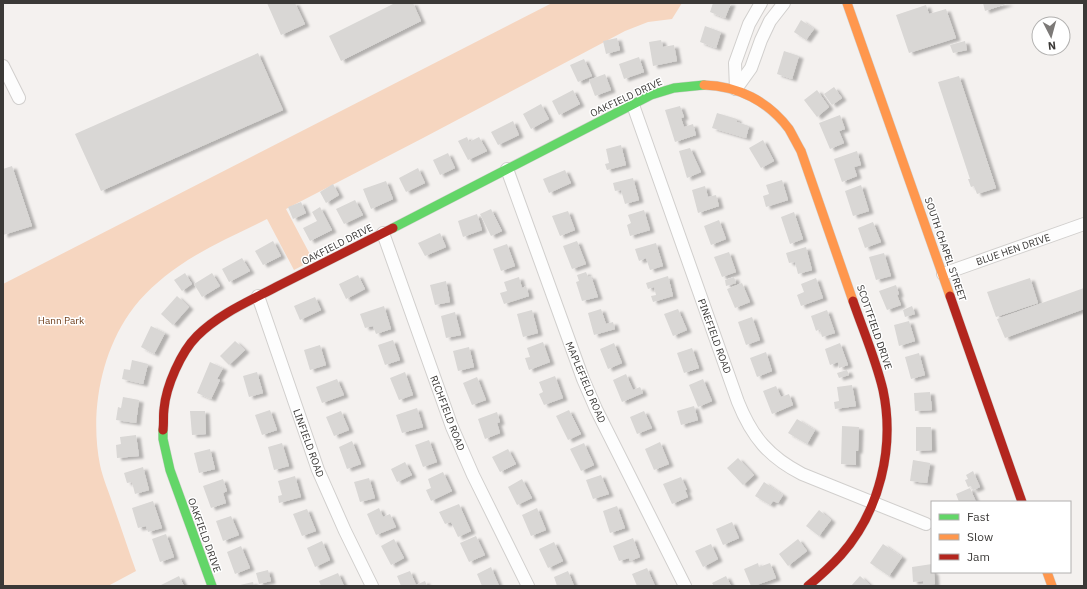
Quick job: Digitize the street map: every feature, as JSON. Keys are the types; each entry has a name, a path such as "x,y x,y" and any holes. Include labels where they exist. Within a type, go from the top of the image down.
{"street":[{"path":"736,89 735,63 752,17 761,3"},
{"path":"736,89 751,68 761,40 770,21 784,3"},
{"name":"SOUTH CHAPEL STREET","path":"848,3 1022,501"},
{"path":"3,66 19,98"},
{"name":"OAKFIELD DRIVE","path":"212,586 170,470 163,439 164,409 167,393 178,364 186,349 197,336 221,316 258,296 664,90 682,86 714,85 736,89"},
{"name":"SCOTTFIELD DRIVE","path":"736,89 747,93 770,107 796,140 876,363 884,394 887,426 886,456 883,472 873,503 861,529 852,543 831,567 808,586"},
{"name":"PINEFIELD ROAD","path":"633,105 738,402 749,426 764,447 787,466 802,474 926,524"},
{"name":"MAPLEFIELD ROAD","path":"507,169 583,379 685,586"},
{"name":"BLUE HEN DRIVE","path":"943,274 1084,224"},
{"name":"RICHFIELD ROAD","path":"383,233 452,427 473,475 528,586"},
{"name":"LINFIELD ROAD","path":"258,296 318,470 345,531 372,586"},
{"path":"1047,573 1052,586"}],"green space":[{"name":"Hann Park","path":"552,3 682,3 672,19 648,22 625,31 286,209 313,260 294,270 267,219 200,253 179,266 158,282 134,307 119,330 104,367 97,406 97,446 100,465 136,571 108,586 3,586 3,284"}],"building":[{"path":"267,3 295,3 305,24 281,35"},
{"path":"395,3 413,3 421,21 341,61 329,36"},
{"path":"713,3 731,3 725,18 710,12"},
{"path":"983,3 1009,3 985,11"},
{"path":"926,5 929,14 946,9 956,38 909,53 896,15"},
{"path":"801,20 814,29 806,40 794,32"},
{"path":"705,26 721,32 716,48 700,42"},
{"path":"617,38 620,50 606,54 603,41"},
{"path":"661,40 663,47 674,45 677,61 653,66 649,42"},
{"path":"965,41 967,50 953,53 950,45"},
{"path":"784,51 799,56 792,79 777,74"},
{"path":"258,53 283,110 101,191 75,134"},
{"path":"639,57 644,72 624,79 619,64"},
{"path":"584,59 592,76 578,82 570,65"},
{"path":"605,74 611,90 595,96 589,80"},
{"path":"959,76 996,188 977,194 974,186 971,187 968,179 970,179 938,82"},
{"path":"834,87 842,98 832,105 824,94"},
{"path":"573,90 580,104 559,115 552,101"},
{"path":"817,90 829,107 817,117 804,100"},
{"path":"541,104 549,119 531,129 523,114"},
{"path":"680,106 684,117 681,118 684,127 693,124 696,135 675,142 665,110"},
{"path":"717,113 737,119 737,122 749,126 746,138 712,128"},
{"path":"840,115 845,129 839,131 844,143 830,149 819,123"},
{"path":"513,121 519,135 498,145 491,132"},
{"path":"467,137 469,142 479,137 487,151 468,160 458,141"},
{"path":"763,140 774,161 761,168 749,148"},
{"path":"621,145 626,165 607,170 605,164 609,163 606,149"},
{"path":"690,148 701,172 687,178 679,151"},
{"path":"857,151 861,165 854,167 857,176 842,182 834,159"},
{"path":"448,153 455,168 440,175 433,160"},
{"path":"12,166 32,226 3,235 3,169"},
{"path":"418,168 425,183 406,192 399,178"},
{"path":"565,170 571,183 549,193 543,179"},
{"path":"633,178 639,200 625,204 621,190 615,191 613,183"},
{"path":"782,180 788,200 766,207 763,196 769,194 766,185"},
{"path":"386,181 393,199 371,209 363,189"},
{"path":"333,184 339,195 326,203 320,192"},
{"path":"861,185 869,211 853,216 845,191"},
{"path":"705,186 708,197 716,195 719,206 698,213 692,190"},
{"path":"355,200 363,215 344,224 336,209"},
{"path":"301,202 306,213 293,219 288,207"},
{"path":"320,207 332,230 310,241 303,228 317,221 312,212"},
{"path":"491,209 502,231 491,236 480,214"},
{"path":"644,210 650,230 630,236 627,225 631,223 628,215"},
{"path":"568,211 575,230 560,236 552,216"},
{"path":"794,212 803,239 790,244 781,217"},
{"path":"477,214 482,230 463,237 458,221"},
{"path":"719,220 726,239 711,245 704,226"},
{"path":"873,222 881,242 865,248 858,228"},
{"path":"440,233 446,247 425,256 418,243"},
{"path":"273,241 281,256 263,265 255,251"},
{"path":"577,241 586,264 572,269 563,246"},
{"path":"656,243 663,266 650,270 646,258 639,261 635,249"},
{"path":"507,244 515,266 501,271 493,249"},
{"path":"806,247 812,270 798,274 795,262 789,263 786,253"},
{"path":"729,252 736,272 722,277 714,257"},
{"path":"884,253 891,276 876,280 869,257"},
{"path":"242,258 250,271 229,282 222,269"},
{"path":"586,272 588,277 591,276 598,297 582,301 576,282 579,281 577,275"},
{"path":"185,273 192,284 182,291 174,280"},
{"path":"212,273 220,286 202,297 194,284"},
{"path":"358,275 365,289 346,299 339,284"},
{"path":"668,276 673,296 653,302 651,296 656,295 654,287 648,289 646,283"},
{"path":"519,277 522,288 526,286 529,296 504,304 500,293 507,291 504,282"},
{"path":"734,277 736,283 726,286 725,280"},
{"path":"816,278 823,298 801,306 797,295 804,292 801,284"},
{"path":"1030,278 1038,303 996,317 987,292"},
{"path":"446,281 450,302 435,305 430,285"},
{"path":"742,283 750,302 735,308 727,289"},
{"path":"896,285 899,294 897,295 901,305 887,310 879,291"},
{"path":"1084,288 1084,309 1005,338 997,319"},
{"path":"177,296 189,307 173,325 161,314"},
{"path":"315,297 321,310 300,320 294,306"},
{"path":"384,306 391,329 376,334 373,326 365,328 360,314"},
{"path":"912,306 915,314 905,317 903,310"},
{"path":"601,309 606,324 613,322 615,329 594,335 588,313"},
{"path":"678,309 687,330 673,336 664,314"},
{"path":"532,310 538,333 523,337 517,314"},
{"path":"827,310 835,333 822,337 820,329 816,331 811,316"},
{"path":"455,312 461,335 446,338 441,316"},
{"path":"752,317 760,340 746,345 738,322"},
{"path":"909,321 915,341 899,346 894,325"},
{"path":"151,326 165,333 154,354 141,347"},
{"path":"393,340 400,360 385,365 378,345"},
{"path":"235,341 245,350 229,365 220,356"},
{"path":"543,342 550,362 529,370 525,358 530,357 527,348"},
{"path":"614,343 622,363 608,369 600,349"},
{"path":"840,343 848,365 839,368 838,362 830,365 825,349"},
{"path":"320,345 326,365 310,370 304,350"},
{"path":"469,347 474,367 458,371 453,351"},
{"path":"692,348 699,368 684,373 677,353"},
{"path":"766,352 772,371 757,377 750,358"},
{"path":"919,353 925,375 911,379 905,357"},
{"path":"132,360 148,364 143,384 122,379 124,369 130,370"},
{"path":"210,362 223,368 217,379 220,380 211,399 197,393"},
{"path":"847,370 849,375 839,378 837,373"},
{"path":"257,372 263,393 249,397 243,376"},
{"path":"405,372 413,395 399,400 390,378"},
{"path":"626,374 633,390 640,387 643,393 622,402 613,380"},
{"path":"555,376 563,398 544,405 539,394 543,392 539,382"},
{"path":"477,377 486,400 472,405 463,383"},
{"path":"337,379 344,395 322,403 316,387"},
{"path":"703,379 712,401 698,407 689,385"},
{"path":"852,385 856,406 835,409 834,402 839,401 837,387"},
{"path":"776,386 781,397 789,394 793,405 772,414 763,391"},
{"path":"930,392 932,410 915,411 914,393"},
{"path":"123,397 139,400 136,423 116,420 118,407 121,408"},
{"path":"694,406 698,420 681,425 677,411"},
{"path":"417,408 423,427 402,433 396,415"},
{"path":"270,410 277,430 262,435 255,415"},
{"path":"569,410 581,434 568,440 556,416"},
{"path":"190,411 205,411 206,434 192,435"},
{"path":"341,411 349,430 334,436 326,417"},
{"path":"644,411 652,428 637,434 630,417"},
{"path":"497,412 500,422 497,423 500,433 485,439 478,419"},
{"path":"797,419 815,430 807,444 788,433"},
{"path":"842,426 859,427 856,465 841,464"},
{"path":"916,427 931,427 932,450 916,451"},
{"path":"136,435 139,456 117,458 116,445 121,444 120,437"},
{"path":"429,440 437,462 423,467 415,445"},
{"path":"352,441 361,464 347,469 339,447"},
{"path":"660,442 669,464 654,470 645,449"},
{"path":"282,443 289,466 274,470 268,447"},
{"path":"584,443 594,465 581,471 570,449"},
{"path":"210,449 215,469 199,473 194,453"},
{"path":"508,449 516,464 500,472 492,457"},
{"path":"738,458 754,475 743,485 727,468"},
{"path":"913,460 930,463 927,483 910,481"},
{"path":"405,462 412,475 397,482 391,469"},
{"path":"143,467 149,490 135,494 132,482 127,483 124,473"},
{"path":"973,471 980,487 973,490 971,486 968,487 965,480 968,479 966,475"},
{"path":"443,472 452,491 431,501 426,490 431,488 428,479"},
{"path":"601,475 609,494 593,499 586,480"},
{"path":"295,476 301,497 279,503 278,496 282,495 278,481"},
{"path":"681,477 687,490 685,490 688,497 672,504 663,484"},
{"path":"369,478 375,498 360,502 354,482"},
{"path":"223,479 227,491 223,493 226,503 211,508 203,486"},
{"path":"522,479 532,498 517,505 508,487"},
{"path":"764,482 783,495 778,503 773,501 770,505 755,496"},
{"path":"970,488 976,501 959,501 956,494"},
{"path":"153,501 162,528 148,532 146,526 138,528 132,508"},
{"path":"459,504 471,531 458,537 451,522 445,524 439,512"},
{"path":"617,506 625,528 610,533 603,511"},
{"path":"379,508 383,517 390,514 396,527 376,535 367,514"},
{"path":"537,508 546,530 531,536 522,515"},
{"path":"307,509 316,531 302,536 293,514"},
{"path":"819,510 831,520 819,536 806,526"},
{"path":"231,516 239,535 223,541 216,521"},
{"path":"732,522 739,538 723,545 716,529"},
{"path":"166,534 174,557 160,562 152,539"},
{"path":"476,536 485,555 469,562 460,543"},
{"path":"633,538 640,557 630,561 629,558 619,561 613,546"},
{"path":"394,539 404,558 391,565 381,546"},
{"path":"798,539 807,551 788,566 779,554"},
{"path":"322,541 330,560 315,567 307,548"},
{"path":"554,542 563,561 548,568 539,549"},
{"path":"711,544 718,559 703,567 695,551"},
{"path":"883,544 902,557 889,576 870,563"},
{"path":"241,546 250,568 235,574 227,552"},
{"path":"758,563 759,567 770,563 776,578 751,586 744,569"},
{"path":"931,564 931,573 934,573 935,584 923,586 923,581 913,582 912,567"},
{"path":"491,567 499,586 482,586 477,574"},
{"path":"647,568 655,586 637,586 632,574"},
{"path":"268,570 271,581 259,584 256,573"},
{"path":"410,571 416,585 425,581 427,586 401,586 397,576"},
{"path":"568,571 574,586 557,586 554,577"},
{"path":"338,573 344,586 321,586 319,581"},
{"path":"179,576 184,586 159,586"},
{"path":"726,576 731,586 714,586 712,583"},
{"path":"860,576 871,586 851,586"},
{"path":"253,582 254,586 240,585"}],"traffic: fast":[{"path":"393,228 651,95 674,88 704,85"},
{"path":"163,430 163,439 170,470 212,586"}],"traffic: slow":[{"path":"847,3 950,296"},
{"path":"704,85 729,88 751,97 772,110 789,129 801,151 853,301"},
{"path":"1047,573 1052,586"}],"traffic: jam":[{"path":"163,430 165,400 175,370 185,351 197,336 206,328 216,320 247,302 393,228"},
{"path":"950,296 1022,501"},
{"path":"808,586 841,555 866,519 875,498 885,456 887,434 883,390 873,356 853,301"}]}
